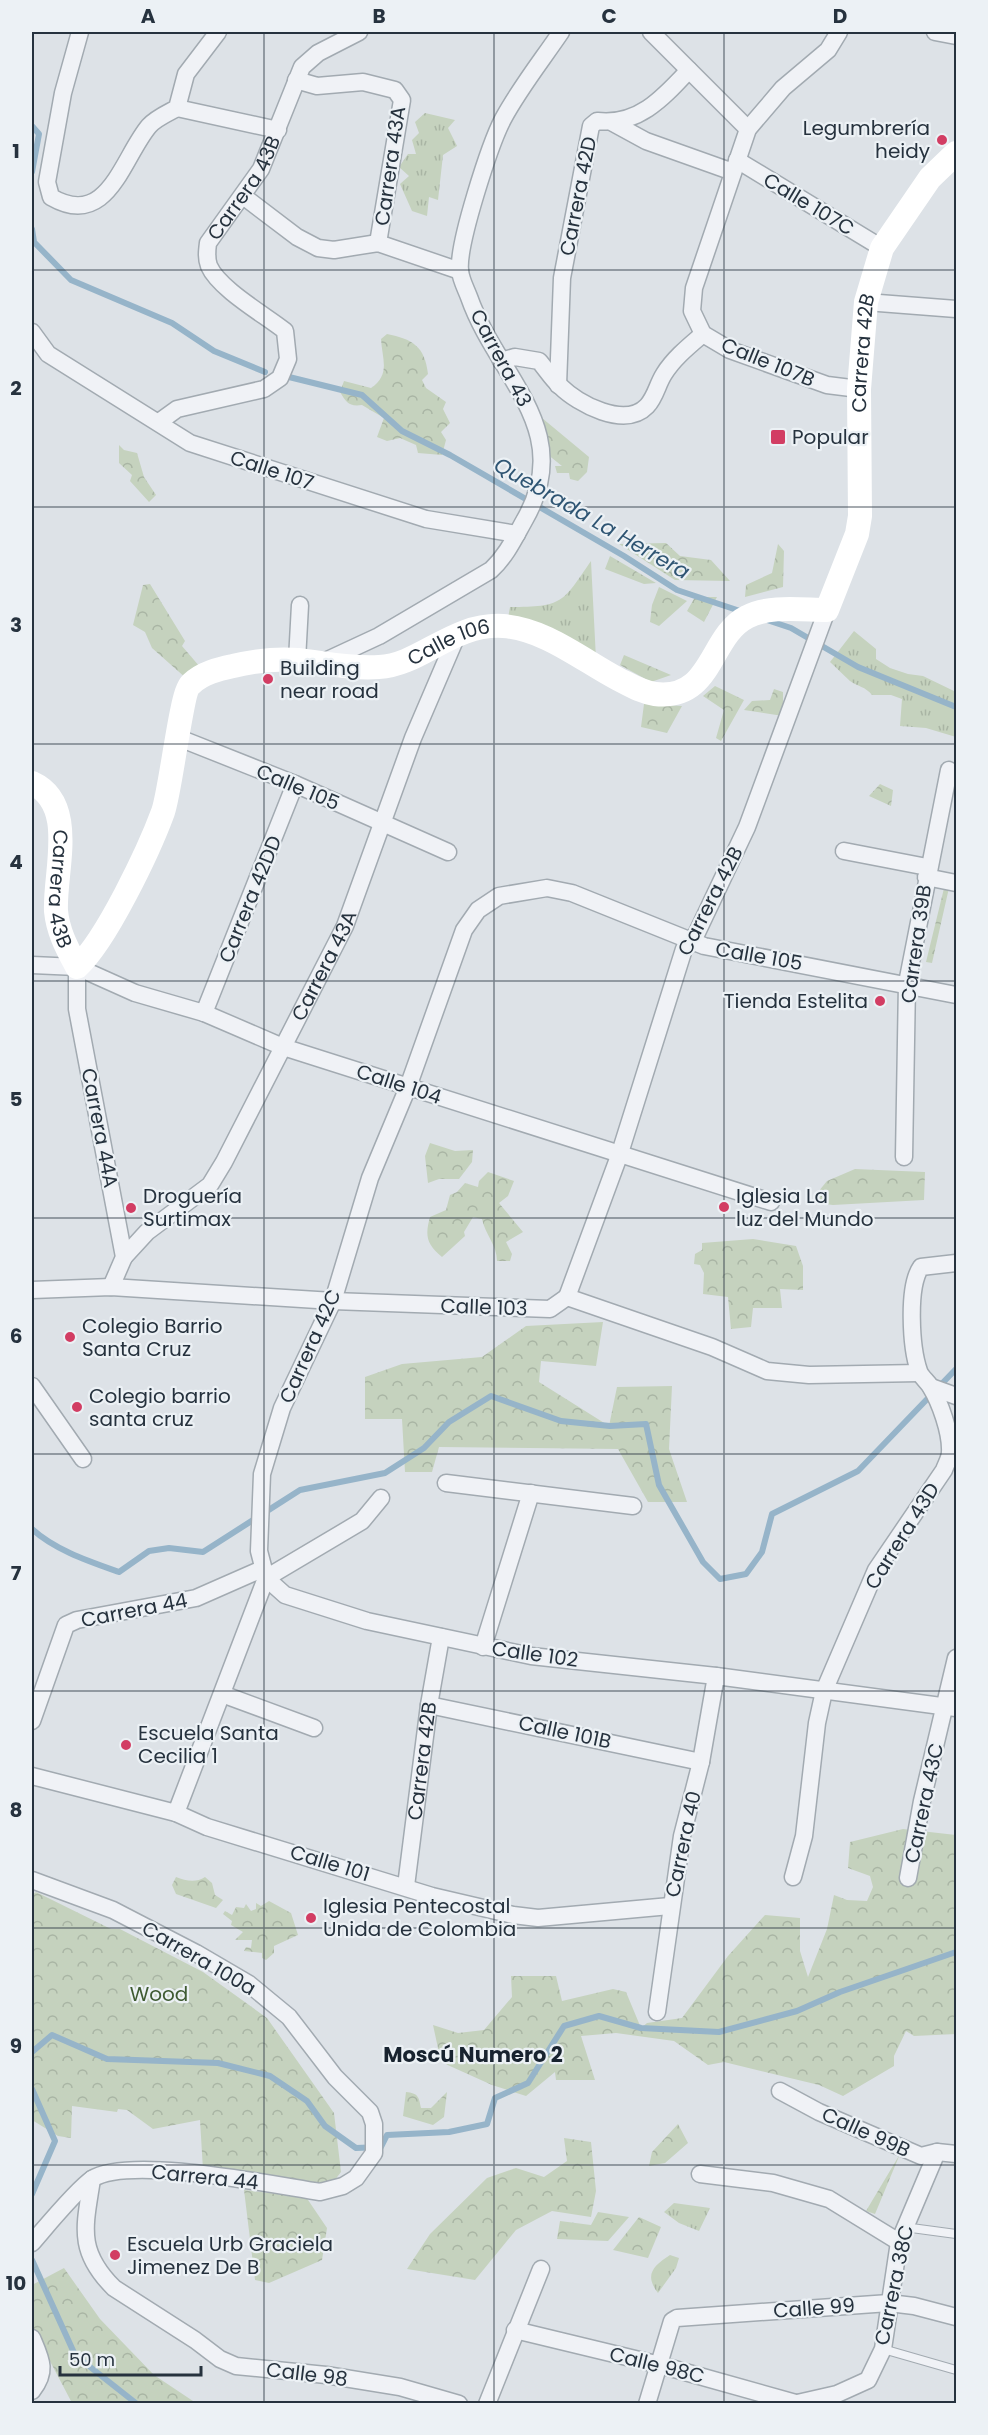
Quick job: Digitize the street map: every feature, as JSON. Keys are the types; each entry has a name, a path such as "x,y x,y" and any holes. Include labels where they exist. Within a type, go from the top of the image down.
{"street":[{"path":"80,32 63,93 47,182 51,197 65,206 80,207 96,201 116,180 150,126 177,108 186,74 218,32"},
{"name":"Carrera 43B","path":"159,422 177,409 264,388 280,378 288,359 285,331 221,282 209,267 206,256 208,243 261,169 302,67 318,53 359,32"},
{"name":"Carrera 43","path":"309,662 379,636 491,570 503,559 540,486 544,466 540,443 527,404 478,322 460,271 466,226 503,120 561,32"},
{"path":"651,32 748,129"},
{"path":"735,166 748,129 783,88 828,50 839,32"},
{"path":"935,32 957,36"},
{"name":"Carrera 42D","path":"558,385 562,278 591,126 597,121 613,123 642,114 665,95 689,70"},
{"name":"Carrera 43A","path":"296,80 317,86 363,82 395,90 402,100 378,243"},
{"path":"177,108 278,130"},
{"name":"Calle 107C","path":"613,123 646,141 735,166 882,248"},
{"name":"Carrera 42B","path":"567,1297 620,1156 684,949 693,941 747,827 857,534 860,516 859,389 866,302 882,248 930,178 957,153"},
{"name":"Calle 107B","path":"735,166 694,288 692,311 703,334 730,350 827,385 859,389"},
{"path":"243,196 297,237 318,248 334,250 378,243 460,271"},
{"path":"866,302 957,309"},
{"name":"Calle 107","path":"32,332 48,354 190,443 426,519 517,534"},
{"path":"501,361 515,357 539,361 558,385 572,396 602,410 627,417 646,407 656,395 663,375 684,350 703,334"},
{"path":"300,605 309,662"},
{"name":"Calle 106","path":"179,738 183,703 189,684 214,670 260,660 380,668 401,662 458,633 504,626 542,636 644,692 672,693 696,682 732,629 747,617 764,612 827,610"},
{"name":"Carrera 43A","path":"124,1257 147,1232 210,1185 345,926 413,738 458,633"},
{"path":"77,967 93,949 130,883 158,821 179,738"},
{"name":"Calle 105","path":"179,738 295,784 448,852"},
{"name":"Carrera 39B","path":"904,1157 907,984 927,872 949,770"},
{"name":"Carrera 43B","path":"32,783 39,787 56,808 60,829 56,911 60,935 77,967"},
{"name":"Carrera 42DD","path":"204,1013 295,784"},
{"path":"844,851 927,872 957,883"},
{"name":"Calle 105","path":"499,896 546,888 573,893 704,946 957,995"},
{"name":"Carrera 42C","path":"176,1813 222,1694 264,1574 260,1551 262,1474 282,1408 333,1301 370,1178 408,1087 464,930 478,910 499,896"},
{"name":"Calle 104","path":"32,965 77,967 135,993 204,1013 283,1047 620,1156 771,1202"},
{"name":"Carrera 44A","path":"77,967 77,1008 124,1257"},
{"path":"111,1287 124,1257"},
{"path":"567,1297 712,1347 767,1371 809,1375 919,1373 913,1316 914,1277 921,1267 957,1263"},
{"name":"Calle 103","path":"32,1290 111,1287 333,1301 550,1309 567,1297"},
{"name":"Carrera 43D","path":"794,1877 804,1836 817,1723 824,1691 849,1627 876,1570 944,1470 949,1456 943,1418 931,1387 919,1373"},
{"path":"32,1386 83,1459"},
{"path":"931,1387 957,1396"},
{"path":"446,1483 633,1506"},
{"path":"483,1647 531,1493"},
{"path":"264,1574 362,1521 381,1498"},
{"name":"Calle 102","path":"264,1574 285,1595 367,1621 483,1647 531,1656 716,1676 951,1707"},
{"name":"Carrera 44","path":"32,1720 66,1625 77,1620 196,1598 264,1574"},
{"name":"Carrera 42B","path":"406,1886 429,1705 441,1637"},
{"name":"Carrera 43C","path":"908,1878 922,1801 951,1707 957,1658"},
{"name":"Carrera 40","path":"657,2012 670,1906 682,1836 701,1762 716,1676"},
{"path":"222,1694 314,1728"},
{"name":"Calle 101B","path":"429,1705 701,1762"},
{"name":"Calle 101","path":"32,1776 176,1813 207,1827 471,1906 524,1917 670,1906"},
{"name":"Carrera 100a","path":"32,1881 113,1910 196,1953 249,1984 289,2017 335,2077 370,2112 375,2148 363,2168"},
{"name":"Calle 99B","path":"780,2091 819,2112 921,2156 938,2151 957,2154"},
{"name":"Carrera 38C","path":"795,2403 837,2394 868,2380 883,2349 902,2235 938,2151"},
{"name":"Carrera 44","path":"92,2179 125,2170 167,2169 320,2192 343,2186 356,2178 363,2168"},
{"path":"700,2174 773,2183 830,2199 902,2235"},
{"path":"32,2242 92,2179"},
{"name":"Calle 98","path":"92,2179 84,2232 85,2244 103,2277 114,2288 195,2340 220,2359 236,2366 326,2375 400,2387 459,2403"},
{"path":"487,2403 541,2270"},
{"name":"Calle 99","path":"660,2365 672,2321 677,2318 889,2303 914,2306 957,2317"},
{"name":"Calle 98C","path":"515,2330 660,2365 795,2403"},
{"path":"32,2338 44,2369 42,2377 32,2391"},
{"path":"647,2403 660,2365"}],"lane":[{"path":"902,2235 957,2234"},
{"path":"883,2349 957,2370"}],"green space":[{"path":"425,113 455,120 448,128 457,146 443,155 438,200 429,197 427,216 412,211 400,184 409,176 399,167 408,154 416,154 412,140 419,133 415,122"},
{"path":"387,334 404,338 416,345 426,364 428,374 422,380 426,388 446,402 443,409 450,423 441,432 446,440 442,455 418,453 416,445 400,438 387,441 377,437 384,418 362,405 348,403 340,392 344,381 371,388 377,383 384,366 381,339"},
{"path":"536,413 589,457 587,472 578,481 570,479 569,473 557,473 555,466 562,466 547,454"},
{"path":"119,445 124,450 137,453 144,477 156,495 149,502 130,481 132,475 119,463"},
{"path":"666,543 680,556 711,560 730,581 675,580 619,544"},
{"path":"778,544 784,551 783,587 745,597 746,585 772,573"},
{"path":"610,556 656,583 644,584 605,569"},
{"path":"591,561 596,659 508,618 510,607 541,606 560,600 574,586"},
{"path":"150,584 185,641 182,646 200,667 187,679 152,648 145,632 133,625 143,585"},
{"path":"659,587 687,601 659,626 650,622 652,605"},
{"path":"695,597 717,597 704,622 687,611"},
{"path":"854,631 876,649 876,659 890,668 923,676 956,692 956,737 926,728 900,726 902,699 891,695 872,695 850,681 830,662"},
{"path":"624,655 671,675 651,682 620,665"},
{"path":"715,686 744,700 721,741 716,738 724,710 703,696"},
{"path":"774,689 783,692 783,716 744,710 752,701 770,700"},
{"path":"644,704 682,706 667,733 641,727"},
{"path":"880,784 893,790 891,806 869,796"},
{"path":"947,876 951,879 932,963 926,962"},
{"path":"430,1143 455,1151 473,1150 472,1162 459,1179 439,1179 428,1183 425,1156"},
{"path":"855,1169 925,1172 924,1200 833,1205 816,1203 814,1197 827,1181"},
{"path":"488,1172 514,1181 508,1196 499,1203 523,1232 506,1242 512,1254 510,1261 497,1261 495,1250 482,1219 473,1217 464,1232 465,1236 442,1257 428,1239 430,1217 446,1210 450,1195 457,1192 465,1183 478,1187 479,1181"},
{"path":"753,1239 796,1246 803,1266 803,1290 780,1289 782,1308 753,1308 751,1327 731,1329 728,1297 703,1294 704,1273 700,1265 694,1264 695,1254 702,1250 702,1243"},
{"path":"603,1322 596,1366 541,1361 539,1382 609,1426 617,1387 672,1386 669,1449 687,1502 648,1502 618,1449 439,1447 432,1472 405,1472 402,1419 365,1419 365,1377 402,1364 482,1357 526,1326"},
{"path":"903,1829 956,1835 956,2034 914,2036 906,2031 894,2056 894,2066 843,2096 819,2085 724,2062 708,2065 674,2041 616,2033 581,2036 595,2080 556,2080 555,2072 526,2096 492,2085 441,2062 433,2025 458,2033 484,2030 512,1997 511,1976 556,1976 562,2001 613,1989 626,1992 641,2028 647,2023 682,2018 728,1956 765,1915 800,1918 800,1951 808,1977 827,1929 834,1895 847,1900 867,1901 873,1887 870,1876 848,1868 850,1842"},
{"path":"176,1877 191,1881 205,1877 212,1883 215,1895 223,1900 216,1908 176,1894 172,1885"},
{"name":"Wood","path":"36,1892 111,1929 120,1929 203,1972 267,2018 334,2113 341,2172 331,2185 203,2170 200,2120 153,2129 127,2110 118,2109 117,2112 72,2106 71,2138 58,2136 32,2120 32,1895"},
{"path":"269,1901 291,1913 298,1935 274,1946 274,1953 266,1960 262,1958 262,1953 244,1951 246,1947 251,1948 252,1940 235,1940 243,1932 231,1925 232,1921 223,1914 225,1911 232,1915 236,1907 244,1908 246,1904 251,1911 256,1909 256,1903 261,1906"},
{"path":"406,2092 417,2096 421,2108 431,2108 447,2092 444,2117 433,2125 403,2116"},
{"path":"678,2124 688,2143 665,2163 649,2166 652,2152"},
{"path":"564,2138 591,2142 596,2191 591,2217 552,2211 516,2230 475,2280 407,2269 430,2234 487,2178 516,2168 544,2177 567,2161"},
{"path":"900,2154 875,2214 866,2211"},
{"path":"244,2190 306,2197 327,2228 322,2260 269,2283 255,2280"},
{"path":"674,2203 710,2208 699,2231 679,2223 664,2212"},
{"path":"598,2212 629,2217 608,2241 557,2239 560,2221 591,2225"},
{"path":"639,2217 661,2227 648,2258 613,2250"},
{"path":"670,2255 679,2258 676,2268 658,2293 652,2281 652,2271"},
{"path":"64,2268 100,2319 154,2375 196,2403 72,2403 32,2327 32,2285"}],"waterway":[{"name":"Quebrada La Herrera","path":"32,126 39,134 32,172"},
{"name":"Quebrada La Herrera","path":"32,229 34,242 71,280 172,323 214,351 265,372"},
{"name":"Quebrada La Herrera","path":"285,376 362,395 402,431 450,455 624,556 677,590 743,612"},
{"name":"Quebrada La Herrera","path":"767,620 791,628 858,667 956,707"},
{"path":"32,1529 61,1549 119,1572 149,1551 169,1548 203,1552 300,1490 385,1473 424,1448 449,1422 491,1396 561,1421 610,1426 646,1424 659,1485 703,1562 720,1579 746,1574 762,1552 772,1514 858,1471 956,1369"},
{"path":"32,2052 52,2035 107,2059 218,2063 270,2076 307,2101 325,2126 356,2148 381,2147 387,2135 449,2132 487,2124 495,2098 528,2083 564,2026 599,2016 641,2028 719,2032 797,2011 840,1992 956,1952"},
{"path":"32,2089 55,2141 32,2194"},
{"path":"32,2260 75,2355 137,2404"}],"place":[{"name":"Legumbrería heidy","path":"942,140"},
{"name":"Popular","path":"778,437"},
{"name":"Building near road","path":"268,679"},
{"name":"Tienda Estelita","path":"880,1001"},
{"name":"Iglesia La luz del Mundo","path":"724,1207"},
{"name":"Droguería Surtimax","path":"131,1208"},
{"name":"Colegio Barrio Santa Cruz","path":"70,1337"},
{"name":"Colegio barrio santa cruz","path":"77,1407"},
{"name":"Escuela Santa Cecilia 1","path":"126,1745"},
{"name":"Iglesia Pentecostal Unida de Colombia","path":"311,1918"},
{"name":"Escuela Urb Graciela Jimenez De B","path":"115,2255"}],"district":[{"name":"Moscú Numero 2","path":"473,2054"}]}
